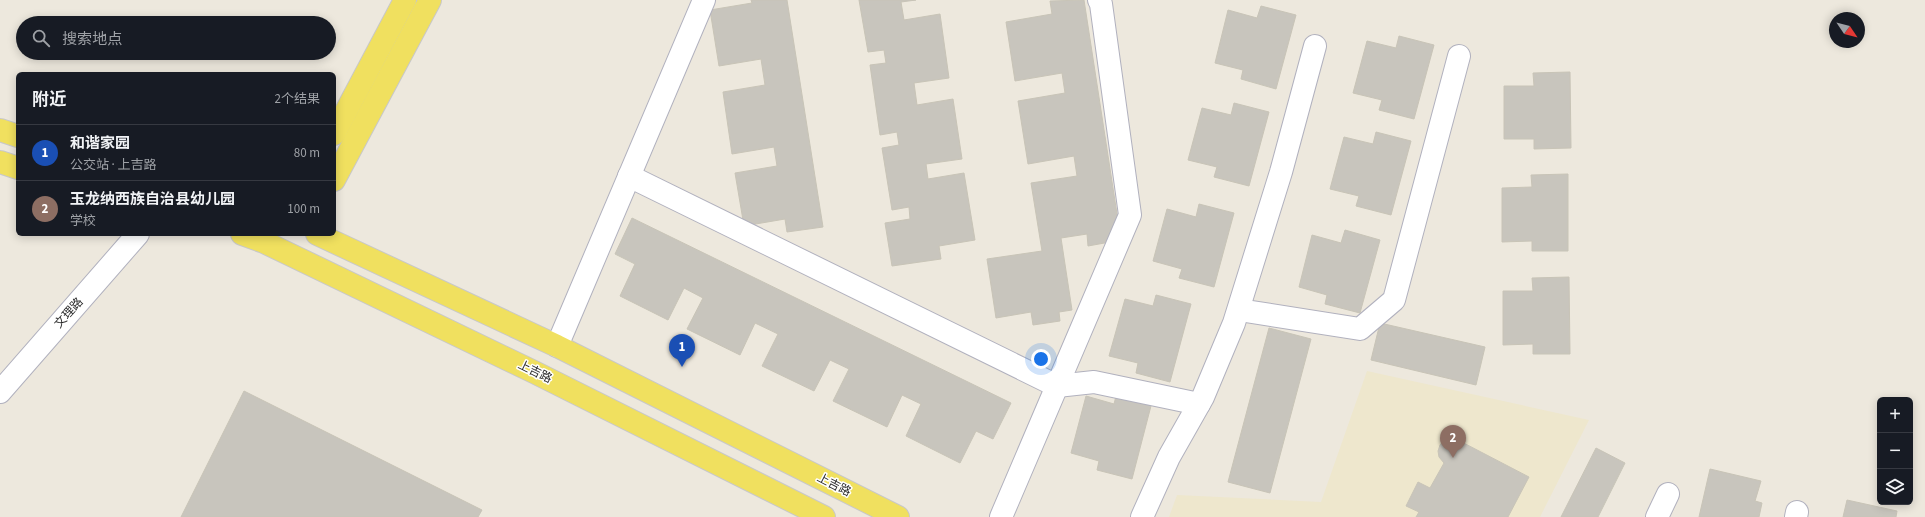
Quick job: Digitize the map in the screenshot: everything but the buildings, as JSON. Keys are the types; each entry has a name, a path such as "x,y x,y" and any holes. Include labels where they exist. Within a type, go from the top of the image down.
{"main road":[{"path":"336,130 405,0"},
{"path":"336,176 430,0"},
{"path":"0,130 16,135"},
{"path":"0,162 16,167"},
{"name":"上吉路","path":"252,236 278,241 293,257 534,372 824,517"},
{"path":"293,257 304,236"},
{"name":"上吉路","path":"321,236 557,346 898,517"}],"street":[{"path":"557,346 704,0"},
{"path":"1001,517 1130,215 1101,4 1099,0"},
{"path":"1142,517 1169,457 1199,404 1239,310 1281,172 1315,46"},
{"path":"1239,310 1360,329 1394,300 1459,56"},
{"path":"629,176 1057,386 1094,382 1199,404"},
{"name":"文理路","path":"0,392 136,236"},
{"path":"1657,517 1668,494"}],"shaded area":[{"path":"1367,371 1589,420 1540,517 1169,517 1177,495 1321,502"}],"place":[{"name":"和谐家园","path":"682,367"},
{"name":"玉龙纳西族自治县幼儿园","path":"1453,458"}]}
